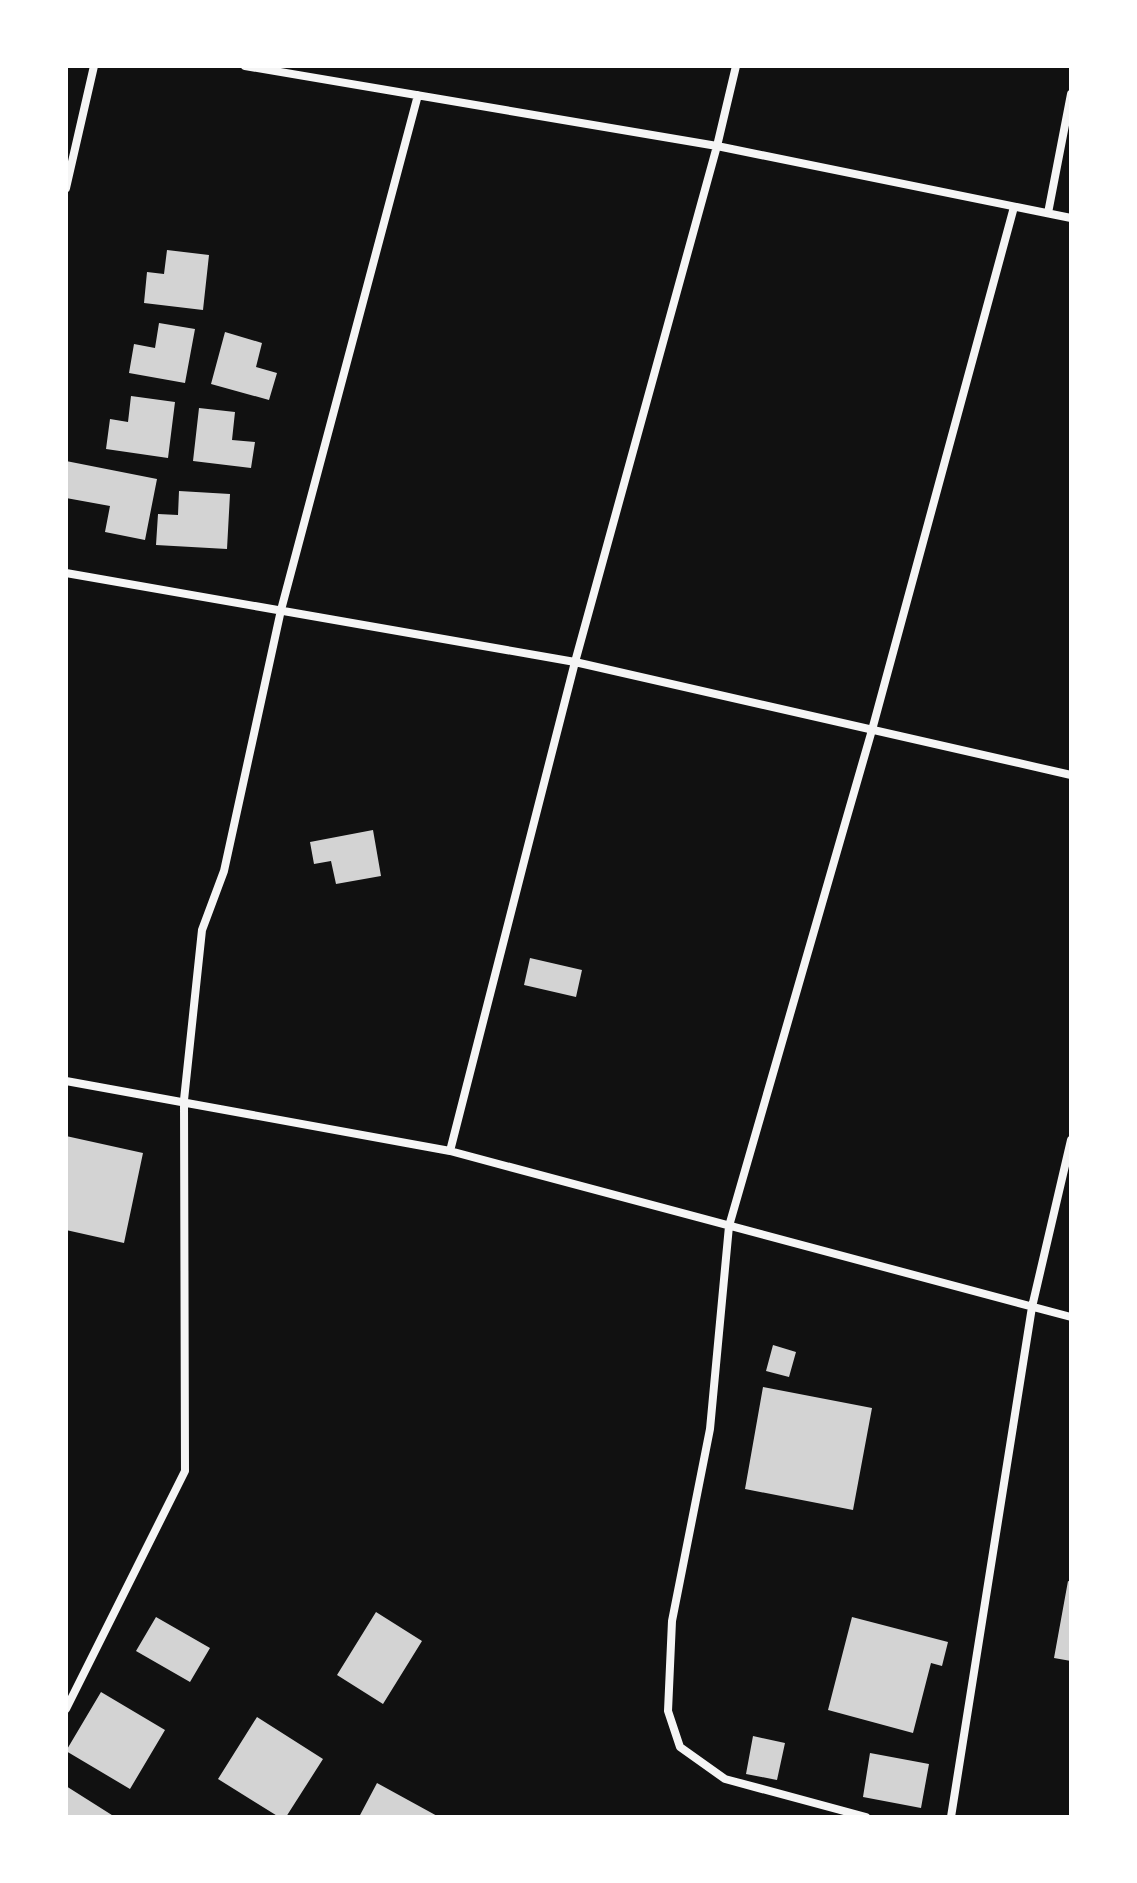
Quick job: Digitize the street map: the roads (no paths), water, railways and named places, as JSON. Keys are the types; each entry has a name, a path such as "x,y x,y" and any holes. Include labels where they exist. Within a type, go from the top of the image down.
{"street":[{"path":"66,188 94,66"},
{"path":"245,66 717,146 1071,218"},
{"path":"450,1151 575,662 717,146 736,66"},
{"path":"1048,213 1071,94"},
{"path":"66,1709 185,1471 185,1102 202,930 224,871 281,610 418,95"},
{"path":"866,1817 725,1779 680,1747 668,1711 672,1621 710,1429 729,1226 872,730 1014,207"},
{"path":"66,573 575,662 1071,775"},
{"path":"66,1081 450,1151 1071,1317"},
{"path":"951,1817 1032,1307 1071,1140"}]}
